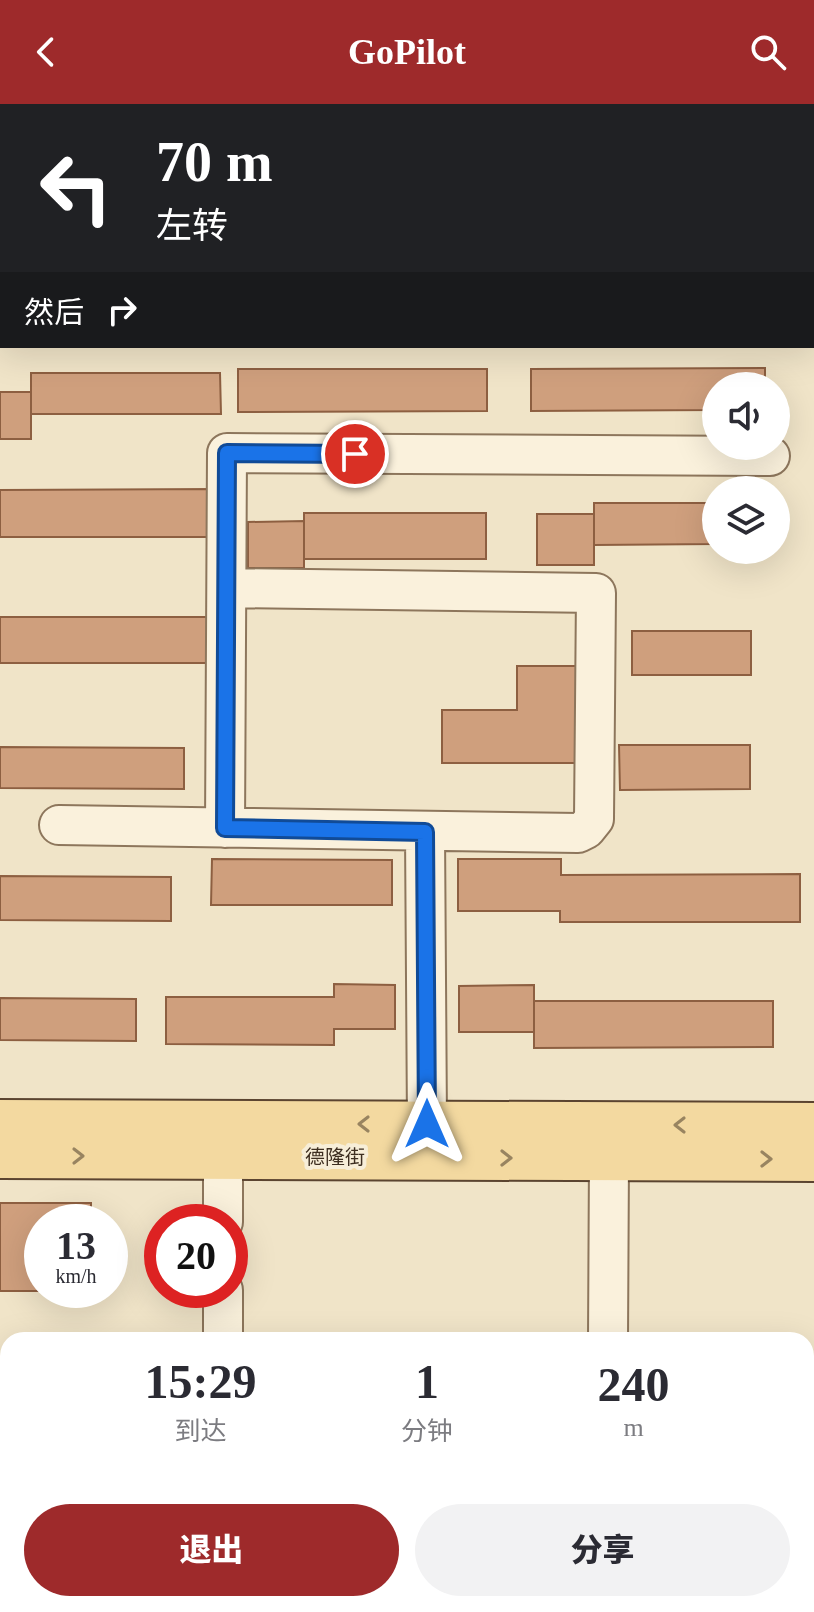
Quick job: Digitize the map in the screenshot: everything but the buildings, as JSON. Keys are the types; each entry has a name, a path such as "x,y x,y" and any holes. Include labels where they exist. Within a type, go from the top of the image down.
{"main road":[{"name":"德隆街","path":"0,1122 814,1125"},
{"name":"德隆街","path":"0,1156 814,1159"}],"street":[{"path":"225,828 227,453 702,456"},
{"path":"59,825 578,833 594,819 596,593 227,588"},
{"path":"425,832 427,1124"},
{"path":"223,1157 223,1204"},
{"path":"608,1332 609,1158"},
{"path":"223,1308 223,1332"}],"route":[{"path":"355,454 227,453 225,828 425,832 427,1124"}]}
